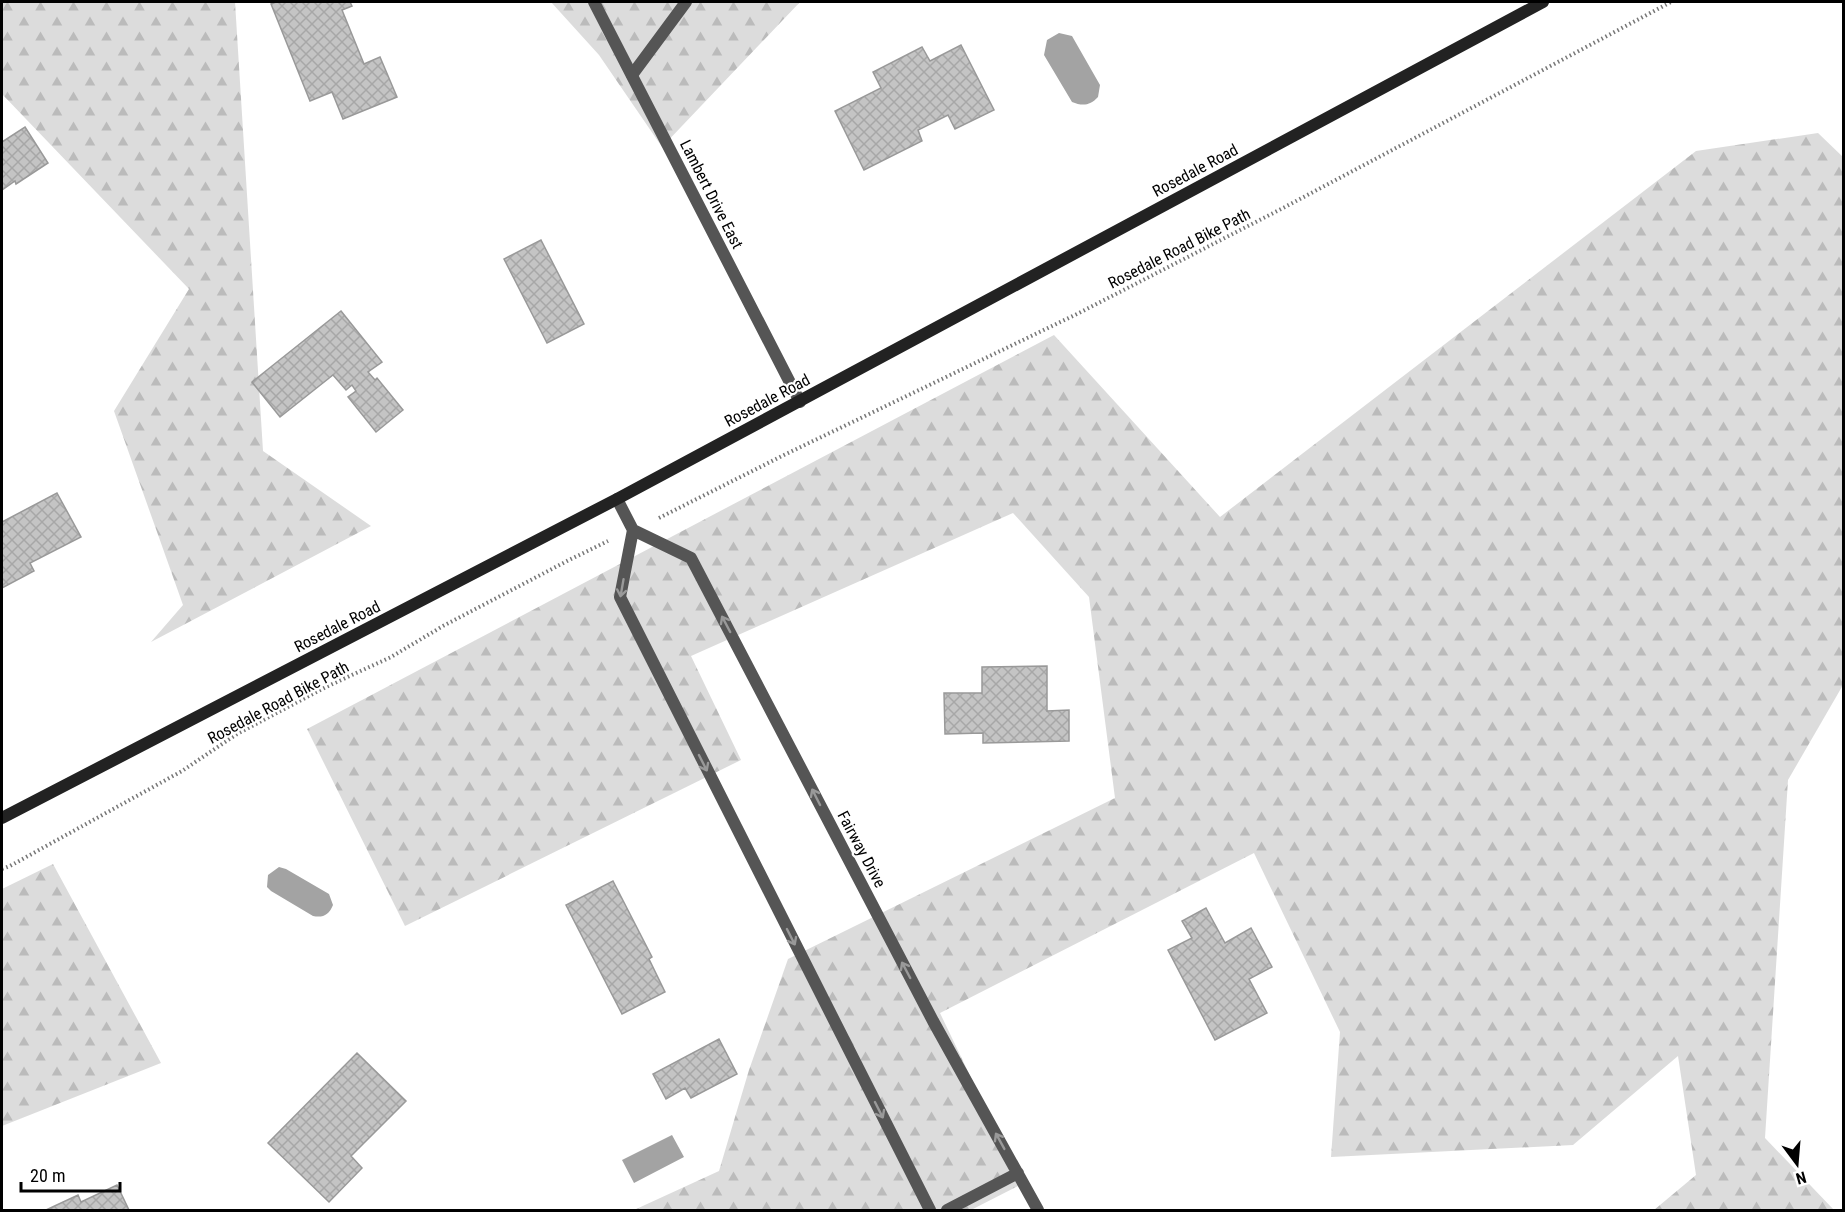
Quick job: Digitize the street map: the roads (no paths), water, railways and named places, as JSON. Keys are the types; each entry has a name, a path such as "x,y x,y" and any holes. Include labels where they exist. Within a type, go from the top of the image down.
{"street":[{"name":"Lambert Drive East","path":"594,2 800,402"},
{"path":"632,75 686,2"},
{"name":"Rosedale Road","path":"2,818 617,499 1543,2"},
{"path":"617,499 633,530 620,597 930,1210"},
{"name":"Fairway Drive","path":"633,530 691,558 927,1011 1038,1210"},
{"path":"947,1210 1018,1173"}]}
